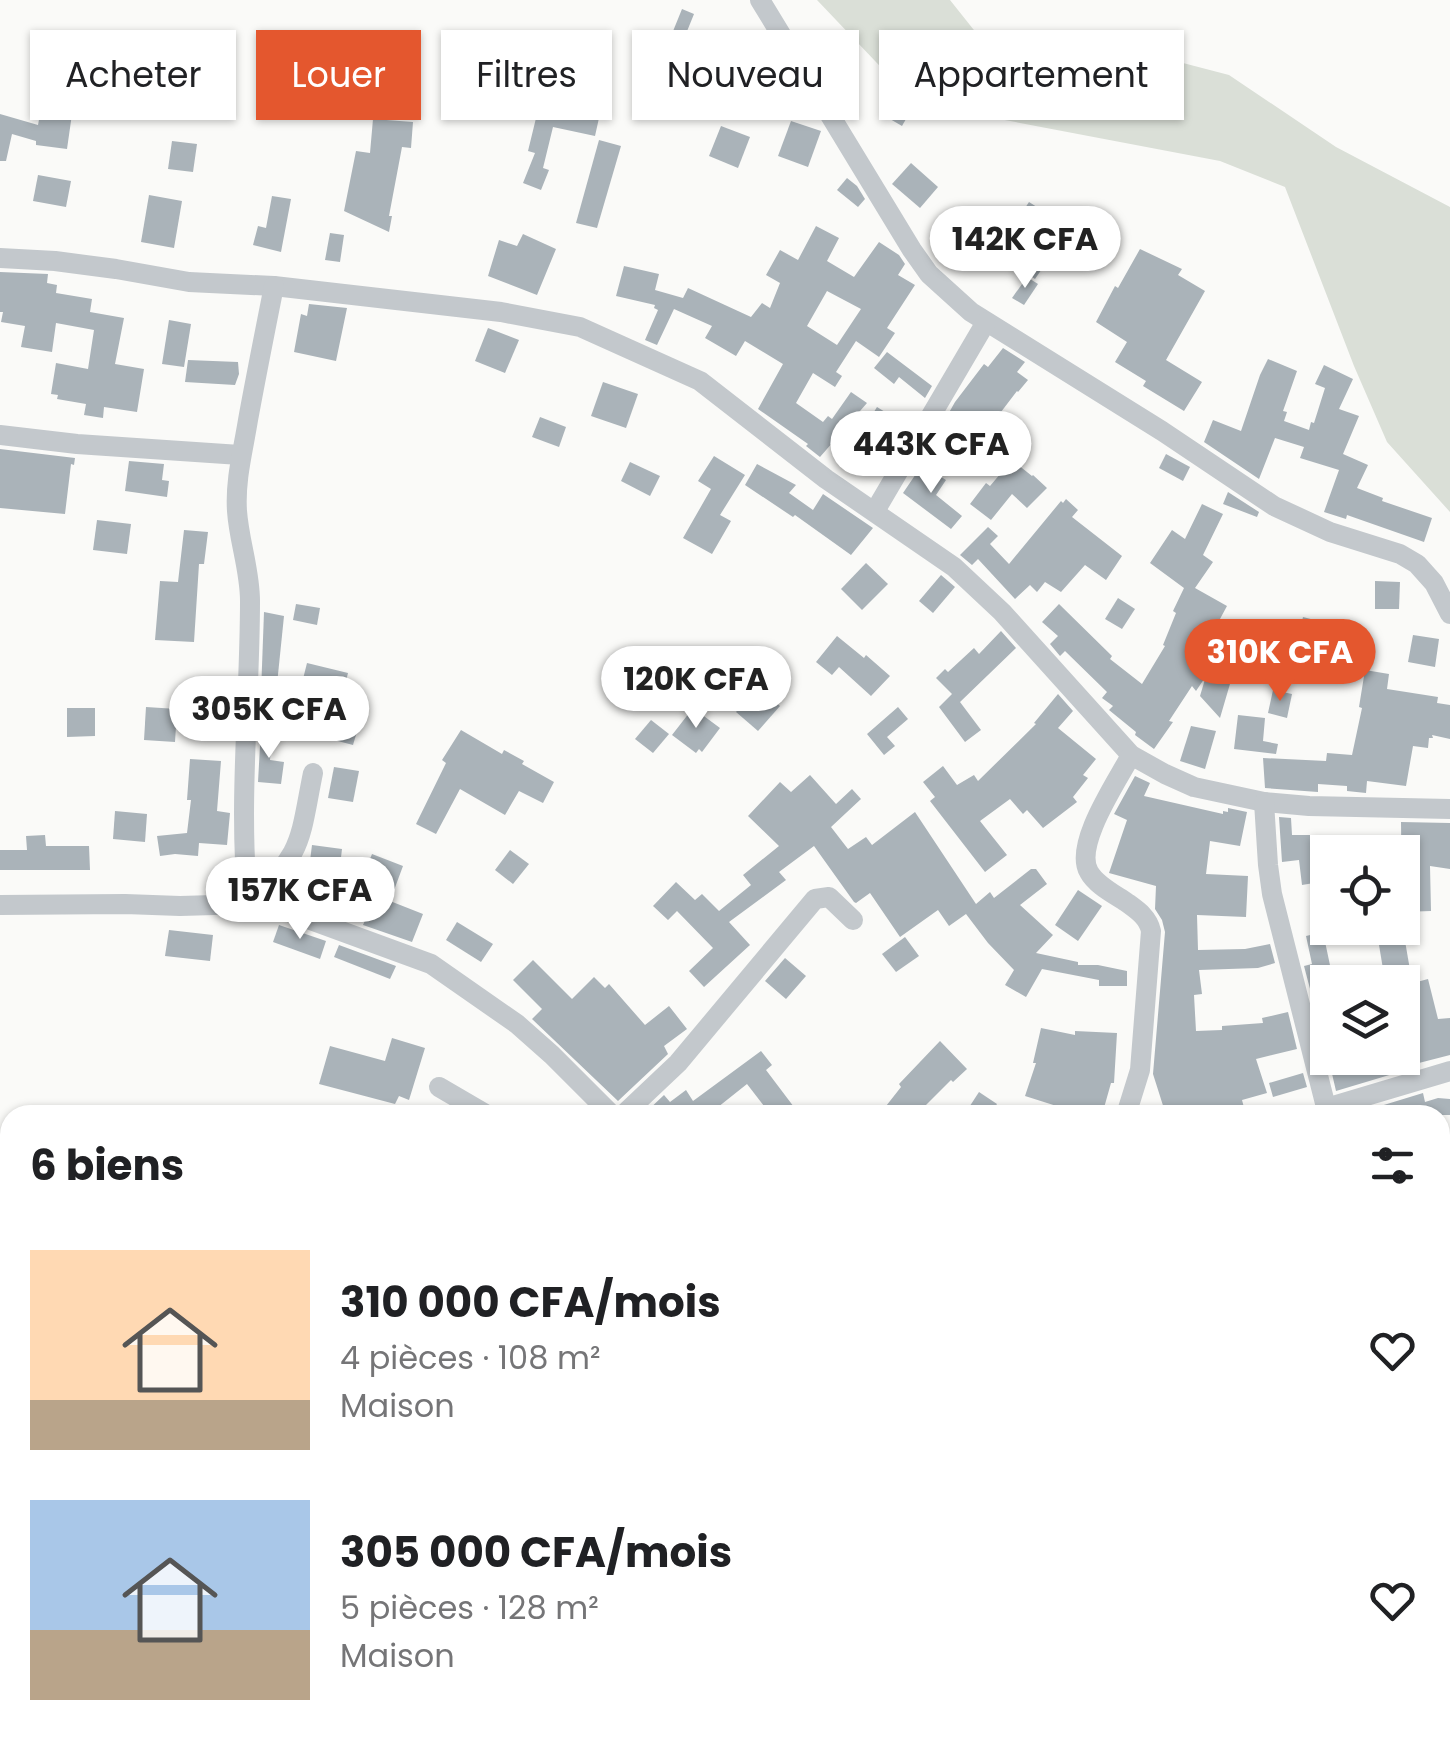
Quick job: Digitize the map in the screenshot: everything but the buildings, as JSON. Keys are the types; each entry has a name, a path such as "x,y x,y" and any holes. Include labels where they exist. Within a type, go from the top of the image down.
{"street":[{"path":"760,0 912,250 930,274 970,312 1274,506 1330,532 1383,548 1417,564 1434,583 1450,614"},
{"path":"0,258 101,267 189,282 274,286 502,312 580,327 700,381 826,479 954,567 1002,612 1131,755 1165,774 1194,787 1264,802 1450,809"},
{"path":"248,902 243,767 250,599 237,512 240,455 274,286"},
{"path":"874,511 986,322"},
{"path":"0,435 240,455"},
{"path":"1129,1105 1140,1070 1151,931 1149,922 1139,912 1090,874 1085,850 1131,755"},
{"path":"248,902 279,873 298,844 313,773"},
{"path":"1264,802 1272,894 1325,1105"},
{"path":"633,1105 678,1063 816,900 829,897 853,920"},
{"path":"0,904 180,906 248,902 289,912 431,964 517,1024 602,1105"},
{"path":"1345,1105 1450,1071"},
{"path":"438,1087 470,1105"}],"shaded area":[{"path":"817,0 950,0 974,30 879,30 879,65 859,44 859,30 846,30"},
{"path":"1184,63 1229,75 1336,147 1450,207 1450,512 1387,442 1285,187 1220,161 1004,120 1184,120"}]}
